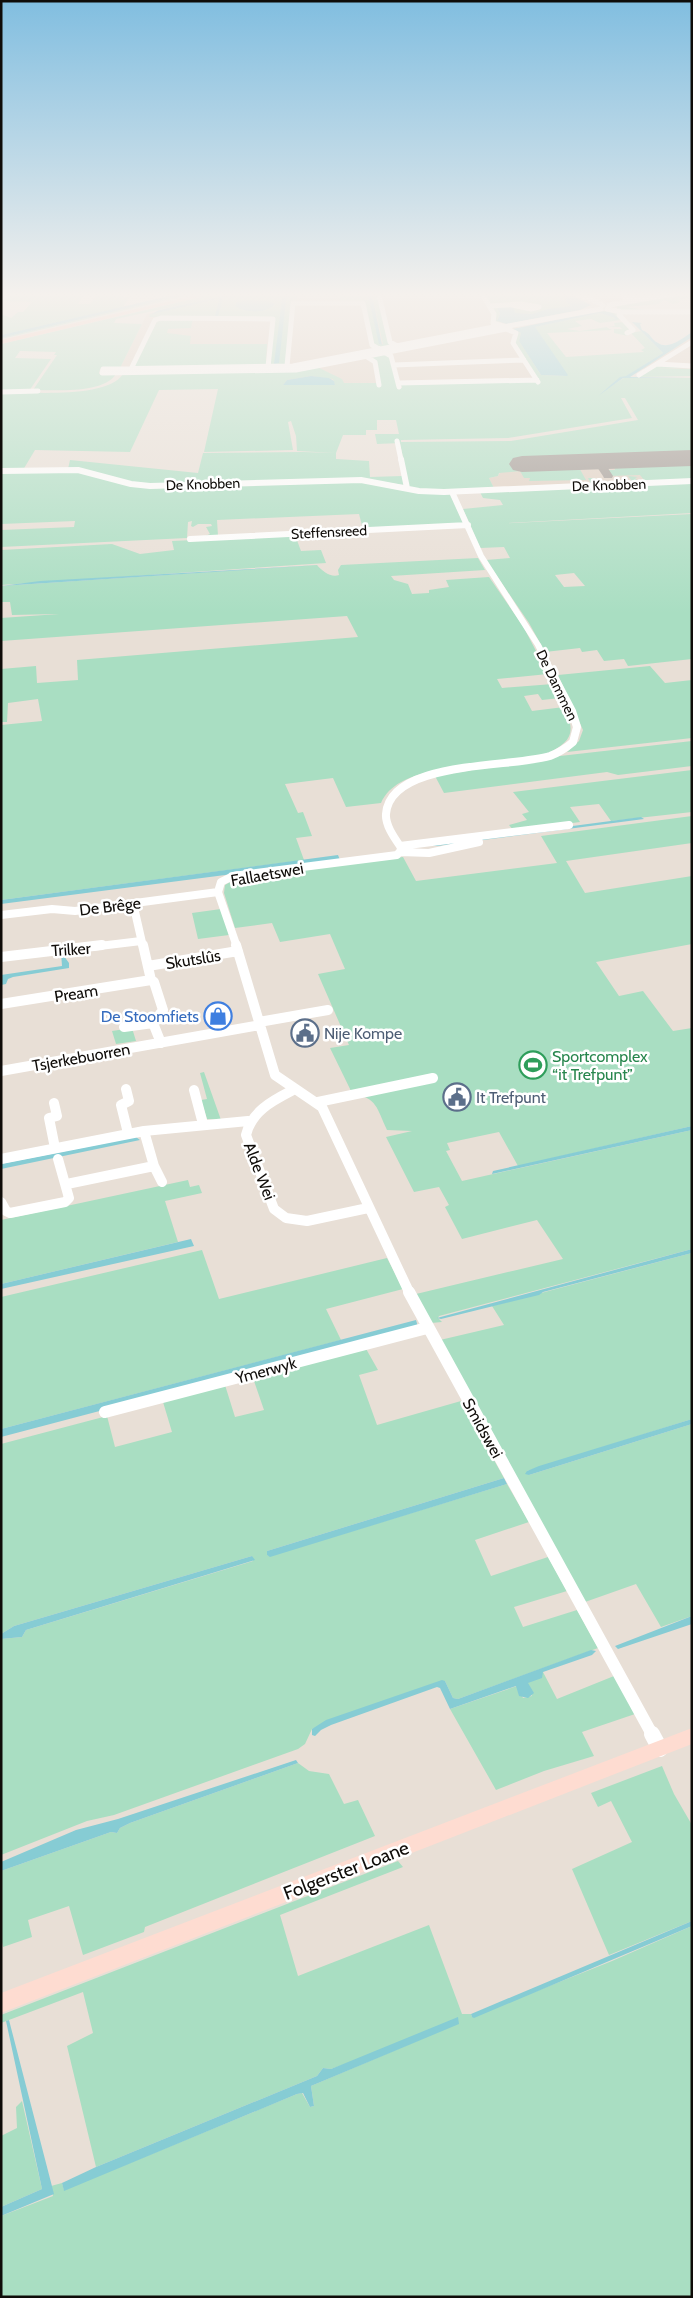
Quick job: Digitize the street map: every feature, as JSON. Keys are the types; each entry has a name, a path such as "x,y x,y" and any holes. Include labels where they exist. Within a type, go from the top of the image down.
{"main road":[{"name":"Folgerster Loane","path":"1,2004 692,1736"}],"street":[{"path":"397,441 407,488"},
{"name":"De Knobben","path":"1,471 78,470 131,484 150,486 361,480 407,488 452,492 692,481"},
{"name":"De Dammen","path":"400,849 386,818 386,810 392,795 406,784 423,776 442,772 551,756 573,742 577,733 572,711 538,645 490,572 452,492"},
{"name":"Steffensreed","path":"190,539 468,525"},
{"name":"Fallaetswei","path":"260,1024 218,892 221,882 234,876 390,856 400,849 569,825"},
{"name":"Fallaetswei","path":"400,849 430,851 541,834"},
{"name":"De Brêge","path":"1,915 52,909 75,911 218,892"},
{"name":"Skutslûs","path":"133,903 151,980 163,1010 153,1024"},
{"name":"Trilker","path":"1,957 141,941"},
{"name":"Skutslûs","path":"148,966 238,951"},
{"name":"Pream","path":"1,1004 151,980"},
{"name":"Tsjerkebuorren","path":"1,1071 161,1043 328,1010"},
{"path":"153,1024 156,1026 161,1043"},
{"name":"Tsjerkebuorren","path":"124,1027 153,1024"},
{"path":"260,1024 274,1075 318,1102 433,1078"},
{"path":"126,1089 129,1101 122,1105 128,1133"},
{"name":"Alde Wei","path":"295,1089 254,1114 248,1121 246,1135 274,1209 286,1218 295,1221 307,1221 368,1208"},
{"path":"194,1090 203,1124"},
{"name":"Smidswei","path":"318,1102 428,1328 660,1749"},
{"path":"54,1103 57,1116 49,1118 55,1148"},
{"path":"1,1159 128,1133 248,1121"},
{"path":"144,1131 154,1166 162,1182"},
{"path":"1,1202 6,1211 10,1213 65,1202 69,1198 67,1184 64,1183 58,1159"},
{"path":"67,1184 154,1166"},
{"name":"Ymerwyk","path":"105,1412 428,1328"}],"shaded area":[{"path":"692,437 692,479 494,488 489,478 498,476 511,452"}],"green space":[{"path":"1,399 155,399 130,452 35,450 23,470 1,471"},
{"path":"216,399 622,399 632,418 508,438 401,440 401,442 511,441 638,420 626,399 692,399 692,455 521,462 523,466 577,464 586,480 529,481 530,478 524,478 520,471 499,473 498,476 489,478 494,488 431,491 409,487 400,443 377,444 375,434 399,434 396,420 377,420 377,430 366,430 366,435 343,435 336,453 297,451 296,436 291,421 288,422 293,450 204,452"},
{"path":"203,453 336,453 336,459 369,461 370,477 402,476 404,485 370,480 134,484 68,469 70,460 198,473"},
{"path":"692,461 692,481 591,484 588,478 597,478 593,479 598,482 632,481 628,476 638,477 635,478 637,480 644,480 640,475 609,476 605,470 615,470 614,467 620,464"},
{"path":"77,472 123,484 350,481 450,494 464,524 363,529 359,514 217,520 218,536 203,537 210,534 206,527 212,526 211,524 198,524 193,527 191,526 192,521 188,522 187,538 1,547 1,530 74,527 75,521 1,524 1,473"},
{"path":"692,483 692,513 472,525 692,514 692,659 628,666 624,659 604,661 597,650 582,652 580,648 545,652 529,623 486,560 510,558 504,547 480,548 463,509 503,505 500,500 483,498 480,492","holes":["574,573 585,586 564,587 555,575"]},
{"path":"295,535 301,551 321,550 326,563 1,585 1,550 112,544 140,554 174,550 172,541"},
{"path":"478,558 485,570 391,576 394,580 408,584 412,594 429,593 429,590 449,587 446,580 489,577 523,626 548,674 497,679 502,688 553,684 560,698 542,700 538,694 524,696 532,711 564,707 571,731 561,746 545,755 421,774 395,786 381,803 346,807 333,778 285,784 298,813 303,812 312,836 296,838 304,860 1,900 1,725 42,721 38,699 8,703 7,722 1,722 1,669 36,666 37,683 78,680 77,660 358,637 347,616 1,641 1,618 59,614 12,615 10,602 1,602 1,586 317,565 321,570 336,576 339,575 338,570 341,565"},
{"path":"650,666 665,683 692,680 692,738 567,752 579,741 583,730 558,675"},
{"path":"692,741 692,766 618,775 607,772 444,793 435,776 560,756"},
{"path":"692,770 692,812 611,821 599,804 570,807 580,822 514,831 509,825 527,820 522,814 529,812 513,792"},
{"path":"692,816 692,843 566,861 585,893 692,876 692,944 596,962 619,996 643,991 673,1031 692,1028 692,1126 518,1166 499,1132 447,1143 450,1150 446,1151 462,1181 692,1130 692,1249 439,1316 438,1318 442,1322 431,1323 416,1294 563,1259 537,1220 462,1239 445,1207 449,1205 439,1187 414,1192 386,1137 412,1131 387,1130 372,1101 352,1093 330,1048 349,1045 318,974 345,969 330,934 280,942 272,923 235,928 224,893 225,885 235,879 403,857 416,881 557,863 541,836"},
{"path":"221,909 229,935 198,939 192,913"},
{"path":"132,1028 136,1041 116,1044 112,1031"},
{"path":"204,1072 221,1120 207,1119 201,1100 207,1099 200,1073"},
{"path":"188,1180 190,1187 199,1185 202,1193 165,1201 178,1242 1,1284 1,1220"},
{"path":"202,1250 219,1299 387,1258 403,1289 326,1309 341,1340 1,1429 1,1297"},
{"path":"692,1253 692,1419 527,1471 529,1475 692,1424 692,1616 661,1627 636,1584 585,1602 440,1340 504,1325 492,1306"},
{"path":"365,1347 378,1370 359,1375 377,1425 461,1401 504,1478 267,1551 267,1555 270,1556 507,1484 529,1522 475,1540 491,1576 548,1557 567,1591 514,1607 523,1627 577,1610 598,1648 458,1699 453,1698 445,1681 312,1729 305,1744 298,1749 114,1815 87,1821 1,1855 1,1639 22,1637 26,1630 253,1561 252,1556 14,1626 1,1634 1,1444 107,1416 115,1447 172,1432 163,1402 225,1385 235,1417 264,1410 253,1378"},
{"path":"543,1672 557,1699 614,1676 635,1714 582,1732 594,1756 544,1771 496,1790 450,1709 517,1686 523,1698 532,1696 527,1683"},
{"path":"298,1763 309,1771 329,1774 344,1804 358,1800 375,1836 145,1927 144,1932 83,1955 69,1906 28,1920 32,1937 3,1947 1,1937 1,1871 111,1832 117,1833 120,1828 130,1823"},
{"path":"662,1766 674,1794 692,1825 692,1921 609,1955 572,1869 632,1842 611,1801 598,1807 591,1793"},
{"path":"398,1861 403,1867 280,1915 298,1976 429,1925 462,2014 471,2014 472,2017 612,1961 692,1926 692,2297 1,2297 1,2216 53,2196 51,2186 62,2183 64,2190 297,2094 302,2093 310,2107 314,2106 311,2086 459,2023 331,2069 323,2068 317,2076 96,2167 67,2046 93,2033 83,1992 1,2023 1,2015"},
{"path":"22,2101 42,2189 1,2207 1,2136 17,2128 16,2107"}],"water":[{"path":"320,565 1,586 40,581"},
{"path":"641,817 644,819 437,846 429,845"},
{"path":"338,855 340,860 1,904 1,900"},
{"path":"61,952 69,963 69,968 13,977 8,979 6,984 1,985 1,975 62,966"},
{"path":"692,1126 692,1130 492,1174 493,1171"},
{"path":"136,1137 140,1140 1,1169 1,1164"},
{"path":"191,1239 194,1246 1,1289 1,1284"},
{"path":"692,1249 692,1253 543,1292 539,1295 441,1319 437,1318"},
{"path":"416,1320 418,1327 1,1437 1,1429"},
{"path":"692,1419 692,1424 529,1475 525,1474 527,1471 539,1466"},
{"path":"504,1478 507,1484 270,1557 267,1555 267,1551"},
{"path":"252,1556 255,1560 26,1630 22,1637 1,1639 1,1634 14,1626"},
{"path":"692,1616 692,1624 618,1649 615,1646"},
{"path":"591,1650 596,1651 592,1655 543,1672 542,1678 528,1683 534,1693 528,1698 519,1696 516,1686 450,1709 440,1688 437,1687 331,1725 321,1730 315,1736 312,1735 312,1729 326,1720 442,1680 445,1681 453,1698 458,1699"},
{"path":"296,1760 298,1763 130,1823 120,1828 117,1833 111,1832 1,1871 1,1862 76,1830 118,1819"},
{"path":"692,1921 692,1926 474,2018 472,2017 471,2014"},
{"path":"458,2017 459,2024 311,2086 314,2106 310,2107 303,2093 297,2094 64,2191 62,2183 96,2167 317,2076 323,2068 331,2069"},
{"path":"9,2020 54,2194 1,2216 1,2207 42,2189 6,2021"}],"taxiway":[{"path":"598,461 608,476"}],"runway":[{"path":"522,464 692,458"}],"place":[{"name":"De Stoomfiets","path":"218,1016"},
{"name":"Nije Kompe","path":"305,1033"},
{"name":"Sportcomplex “it Trefpunt”","path":"533,1065"},
{"name":"It Trefpunt","path":"457,1097"}]}
